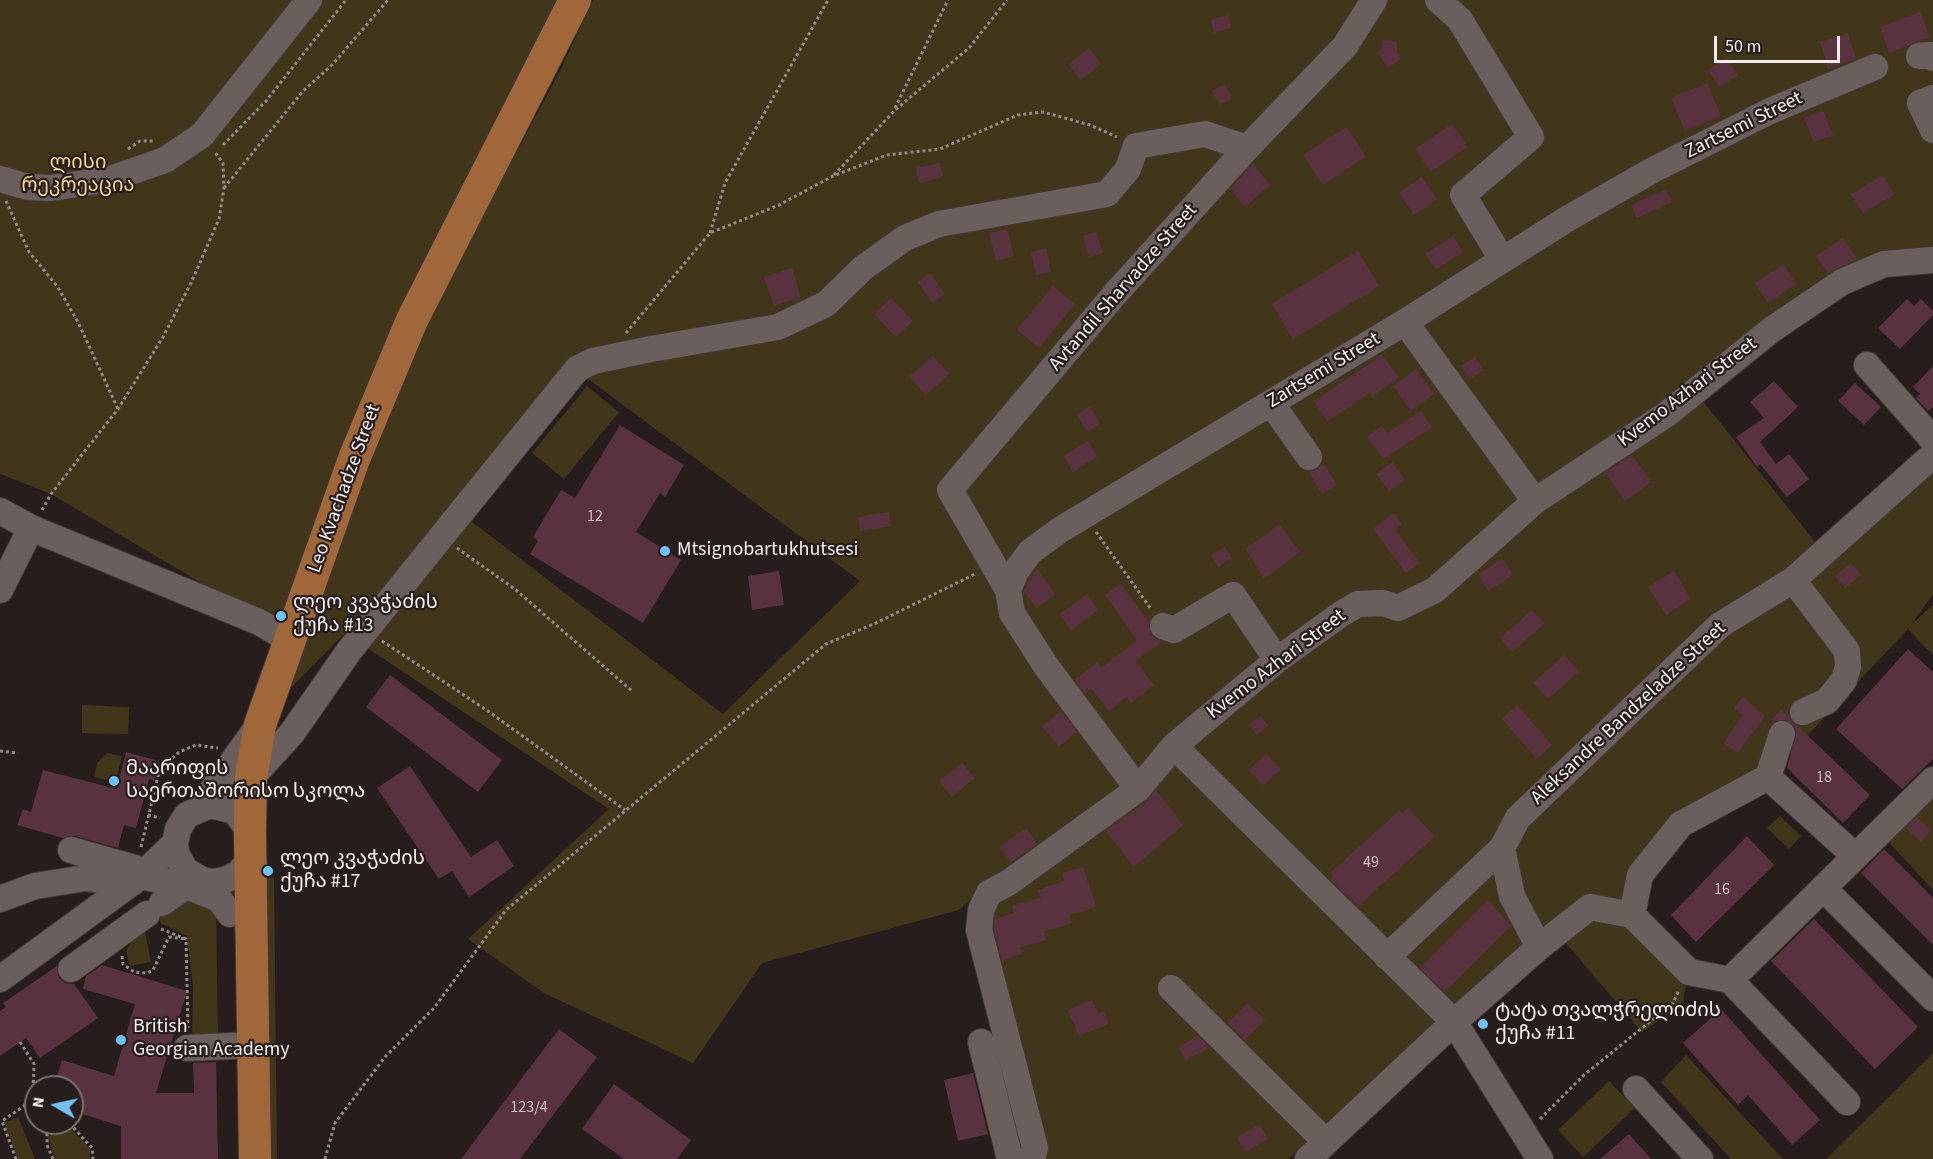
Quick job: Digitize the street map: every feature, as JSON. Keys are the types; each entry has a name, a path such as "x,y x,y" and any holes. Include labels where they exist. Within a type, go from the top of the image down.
{"main road":[{"name":"Leo Kvachadze Street","path":"255,1159 252,1045 251,778 260,725 354,459 412,320 575,0"}],"street":[{"path":"3,181 51,189 110,179 208,143 309,0"},
{"name":"Avtandil Sharvadze Street","path":"1008,590 950,490 1115,294 1247,148 1346,46 1374,0"},
{"path":"1438,0 1460,20 1531,137 1463,195 1502,259"},
{"name":"Zartsemi Street","path":"1008,590 1016,571 1030,552 1084,516 1405,322 1502,259 1653,170 1770,111 1875,67"},
{"path":"1929,95 1933,130"},
{"path":"251,778 292,733 365,631 577,369 592,361 639,351 778,327 826,304 863,268 905,238 939,224 1107,194 1128,169 1136,146 1205,134 1247,148"},
{"name":"Kvemo Azhari Street","path":"1032,1159 1035,1148 979,930 981,910 989,893 1008,884 1138,789 1174,746 1277,660 1358,604 1383,603 1398,608 1434,590 1535,501 1667,414 1771,330 1842,282 1884,264 1933,260"},
{"path":"1405,322 1535,501"},
{"path":"1867,365 1933,441"},
{"path":"1271,403 1309,457"},
{"name":"Aleksandre Bandzeladze Street","path":"1387,957 1502,848 1518,818 1720,625 1792,580 1933,456"},
{"path":"0,512 31,528 212,601 259,622 290,640"},
{"path":"0,590 31,528"},
{"path":"1792,580 1847,651 1848,668 1845,680 1827,700 1803,712"},
{"path":"1008,590 1012,613 1046,666 1138,789"},
{"path":"1163,626 1174,630 1233,595 1277,660"},
{"path":"212,882 202,880 185,870 176,853 175,843 182,821 201,807 260,725"},
{"path":"1632,915 1640,875 1681,824 1768,777 1782,734"},
{"path":"1174,746 1454,1022 1540,1159"},
{"path":"1768,777 1855,856"},
{"path":"1730,980 1933,780"},
{"path":"71,969 155,915 186,886 225,880 238,874 247,863 251,841 235,811 219,805 201,807"},
{"path":"0,979 139,877 175,843"},
{"path":"1502,848 1512,896 1539,947"},
{"path":"71,850 139,877 186,886 219,899 230,915"},
{"path":"0,899 35,885 86,878 139,877"},
{"path":"1823,888 1933,998"},
{"path":"1171,988 1317,1150 1454,1022 1539,947 1590,907 1632,915 1689,972 1730,980 1847,1102"},
{"path":"981,1042 1010,1159"},
{"path":"187,1048 252,1045"},
{"path":"1636,1089 1700,1159"}],"path":[{"path":"31,528 51,494 118,409 163,337 191,283 219,219 224,188 223,163 208,143 266,101 346,0"},
{"path":"224,188 303,91 333,65 388,0"},
{"path":"619,338 710,233 725,183 828,0"},
{"path":"895,110 948,0"},
{"path":"833,176 895,110 969,48 1007,0"},
{"path":"710,233 779,205 833,176 887,155 940,149 1018,116 1043,112 1090,125 1136,146"},
{"path":"3,181 5,205 29,252 57,286 78,322 118,409"},
{"path":"1084,516 1163,626"},
{"path":"441,536 516,590 632,691"},
{"path":"325,1159 335,1123 385,1057 434,1008 506,910 826,644 876,623 993,565"},
{"path":"365,631 488,711 626,810"},
{"path":"0,751 18,753"},
{"path":"155,915 186,939 189,992 187,1048"},
{"path":"122,953 123,964 134,972 147,974 153,970 169,937 186,939"},
{"path":"1526,1137 1544,1114 1584,1075 1672,1004 1689,972"},
{"path":"20,1042 34,1064 34,1075"},
{"path":"16,1159 2,1121 24,1106"},
{"path":"47,1135 52,1159"},
{"path":"80,1135 92,1148 93,1159"}],"green space":[{"name":"ლისი რეკრეაცია","path":"0,0 563,0 287,613 257,616 51,494 0,474"},
{"path":"593,0 1933,0 1933,260 1884,264 1695,391 1824,553 1933,455 1933,594 1911,625 1933,605 1933,655 1908,629 1768,777 1681,824 1632,915 1689,972 1682,1005 1642,1032 1557,933 1383,1076 1288,1159 1043,1159 983,928 991,880 959,910 762,963 693,1063 544,993 468,939 609,809 345,633 278,701 414,345 560,71","holes":["587,378 860,581 723,714 471,521"]},
{"path":"587,386 619,412 564,479 532,453"},
{"path":"82,705 129,707 128,734 82,733"},
{"path":"107,753 122,756 116,782 94,777 97,763"},
{"path":"1933,792 1933,890 1884,837"},
{"path":"1780,816 1801,836 1789,849 1767,828"},
{"path":"274,877 277,1159 264,1159 262,879"},
{"path":"186,894 216,906 218,1041 192,1044 193,987 187,936 160,923 161,914"},
{"path":"145,932 151,962 130,966 126,951 132,941"},
{"path":"1933,1053 1933,1159 1826,1159"},
{"path":"1686,1055 1783,1159 1731,1159 1661,1082"},
{"path":"1609,1081 1635,1108 1583,1157 1558,1130"},
{"path":"18,1117 35,1159 18,1159 4,1123"},
{"path":"50,1135 76,1135 90,1148 90,1159 55,1159 48,1138"}],"building":[{"path":"1920,12 1930,37 1889,53 1880,27"},
{"path":"1228,15 1232,28 1214,33 1211,20"},
{"path":"1848,33 1856,59 1828,68 1820,42"},
{"path":"1382,40 1397,41 1397,52 1401,59 1388,68 1377,52 1382,49"},
{"path":"1089,48 1101,64 1081,80 1068,64"},
{"path":"1727,58 1738,75 1719,87 1708,70"},
{"path":"1707,83 1721,116 1685,131 1671,98"},
{"path":"1225,84 1232,98 1220,105 1212,91"},
{"path":"1823,110 1833,135 1814,142 1804,118"},
{"path":"1452,124 1468,147 1431,172 1415,149"},
{"path":"1347,127 1366,157 1323,185 1303,155"},
{"path":"940,163 943,177 919,183 916,168"},
{"path":"1253,164 1270,185 1245,207 1230,189"},
{"path":"1883,175 1894,195 1863,213 1851,194"},
{"path":"1422,177 1437,200 1414,215 1399,192"},
{"path":"1666,189 1672,202 1637,218 1631,205"},
{"path":"1007,229 1014,256 996,261 989,233"},
{"path":"1096,232 1103,253 1089,257 1083,236"},
{"path":"1453,236 1463,252 1436,270 1425,254"},
{"path":"1843,238 1857,259 1828,273 1816,256"},
{"path":"1046,248 1051,272 1036,275 1031,252"},
{"path":"1358,251 1379,286 1293,339 1272,304"},
{"path":"1783,264 1796,284 1768,303 1755,283"},
{"path":"792,268 801,297 774,306 764,277"},
{"path":"930,273 945,294 932,303 918,282"},
{"path":"1053,286 1075,304 1039,348 1017,330"},
{"path":"891,298 913,321 896,337 874,314"},
{"path":"1907,299 1914,306 1921,299 1933,311 1933,315 1900,349 1878,328"},
{"path":"1382,355 1399,378 1372,396 1370,393 1327,421 1314,401"},
{"path":"933,356 949,374 926,395 909,377"},
{"path":"1475,357 1484,370 1470,379 1461,366"},
{"path":"1933,366 1933,407 1928,411 1916,398 1920,394 1913,387"},
{"path":"1416,369 1434,394 1411,411 1393,386"},
{"path":"1774,381 1798,407 1760,442 1776,464 1789,454 1809,479 1787,497 1760,464 1757,467 1736,437 1764,418 1750,402"},
{"path":"1855,383 1881,407 1864,425 1838,401"},
{"path":"1090,406 1100,424 1087,432 1077,414"},
{"path":"1421,411 1432,428 1383,459 1367,437 1382,426 1387,433"},
{"path":"620,425 684,465 665,497 660,493 636,532 681,560 643,623 530,554 538,541 533,537 561,490 575,498"},
{"path":"1088,441 1097,457 1073,472 1064,456"},
{"path":"1632,455 1651,482 1625,501 1605,473"},
{"path":"1392,462 1405,480 1389,491 1376,474"},
{"path":"1324,464 1337,485 1322,494 1309,473"},
{"path":"889,512 891,526 860,531 858,517"},
{"path":"1394,513 1402,524 1395,530 1420,563 1406,573 1373,529"},
{"path":"1279,524 1300,552 1264,579 1246,549"},
{"path":"1225,547 1232,558 1218,567 1211,556"},
{"path":"1503,559 1513,575 1488,591 1478,574"},
{"path":"1851,563 1861,575 1845,588 1835,576"},
{"path":"1037,568 1055,595 1036,608 1024,591"},
{"path":"779,571 784,605 752,610 748,576"},
{"path":"1674,571 1691,599 1666,615 1648,587"},
{"path":"1121,584 1149,623 1151,635 1162,642 1135,661 1154,685 1131,703 1127,697 1109,711 1091,688 1085,693 1075,680 1097,662 1101,668 1137,640 1105,595"},
{"path":"1087,594 1098,610 1071,630 1059,614"},
{"path":"1532,610 1544,624 1512,652 1500,638"},
{"path":"1908,649 1933,672 1933,759 1902,789 1836,729"},
{"path":"1564,655 1579,671 1548,699 1533,683"},
{"path":"390,675 502,760 478,792 366,707"},
{"path":"1743,697 1765,716 1738,753 1724,743 1743,715 1734,708"},
{"path":"1517,705 1552,745 1537,759 1502,719"},
{"path":"1781,710 1870,795 1843,823 1787,768 1797,731 1787,720 1770,721"},
{"path":"1061,711 1077,732 1059,747 1042,726"},
{"path":"1261,716 1268,726 1257,735 1249,724"},
{"path":"126,752 159,761 154,780 149,779 136,828 124,825 118,848 75,836 63,838 17,825 23,809 31,812 43,770 117,789"},
{"path":"1266,754 1281,769 1263,785 1249,770"},
{"path":"962,763 975,778 952,797 939,781"},
{"path":"410,766 471,857 497,840 514,866 469,897 452,871 439,879 377,788"},
{"path":"1156,790 1183,825 1134,867 1106,831 1147,801"},
{"path":"1408,808 1435,836 1358,906 1330,879 1333,876 1330,873 1399,811 1402,814"},
{"path":"1917,817 1931,831 1921,842 1906,828"},
{"path":"1026,828 1037,844 1011,862 1000,847"},
{"path":"1747,836 1774,865 1696,942 1671,915"},
{"path":"1884,849 1933,898 1933,945 1861,873"},
{"path":"1083,867 1096,907 1069,915 1072,923 1044,932 1046,940 1020,948 1022,954 1002,961 994,929 995,919 1014,913 1012,906 1041,898 1038,890 1064,881 1062,873"},
{"path":"1488,900 1511,926 1445,992 1420,968"},
{"path":"1814,919 1918,1027 1875,1069 1771,961"},
{"path":"102,965 187,991 156,1093 194,1093 193,1063 216,1062 218,1159 121,1159 121,1126 84,1115 84,1075 58,1075 62,1060 114,1076 135,1004 83,989 86,976"},
{"path":"57,966 59,978 65,983 74,984 98,1018 40,1058 26,1038 0,1056 0,1011 6,1007 3,1003"},
{"path":"1092,1000 1098,1013 1104,1011 1109,1024 1079,1036 1068,1010"},
{"path":"1247,1003 1265,1020 1245,1040 1228,1023"},
{"path":"1721,1009 1820,1120 1792,1145 1748,1095 1738,1105 1683,1043"},
{"path":"559,1029 597,1057 520,1159 461,1159"},
{"path":"1198,1036 1209,1048 1186,1060 1178,1047"},
{"path":"973,1073 988,1134 958,1141 944,1080"},
{"path":"614,1084 691,1140 677,1159 624,1159 582,1129"},
{"path":"1260,1124 1268,1139 1245,1152 1237,1137"},
{"path":"1629,1134 1651,1159 1600,1159"}],"place":[{"name":"Mtsignobartukhutsesi","path":"665,551"},
{"name":"ლეო კვაჭაძის ქუჩა #13","path":"281,616"},
{"name":"მაარიფის საერთაშორისო სკოლა","path":"114,781"},
{"name":"ლეო კვაჭაძის ქუჩა #17","path":"268,871"},
{"name":"ტატა თვალჭრელიძის ქუჩა #11","path":"1483,1024"},
{"name":"British Georgian Academy","path":"121,1040"}]}
